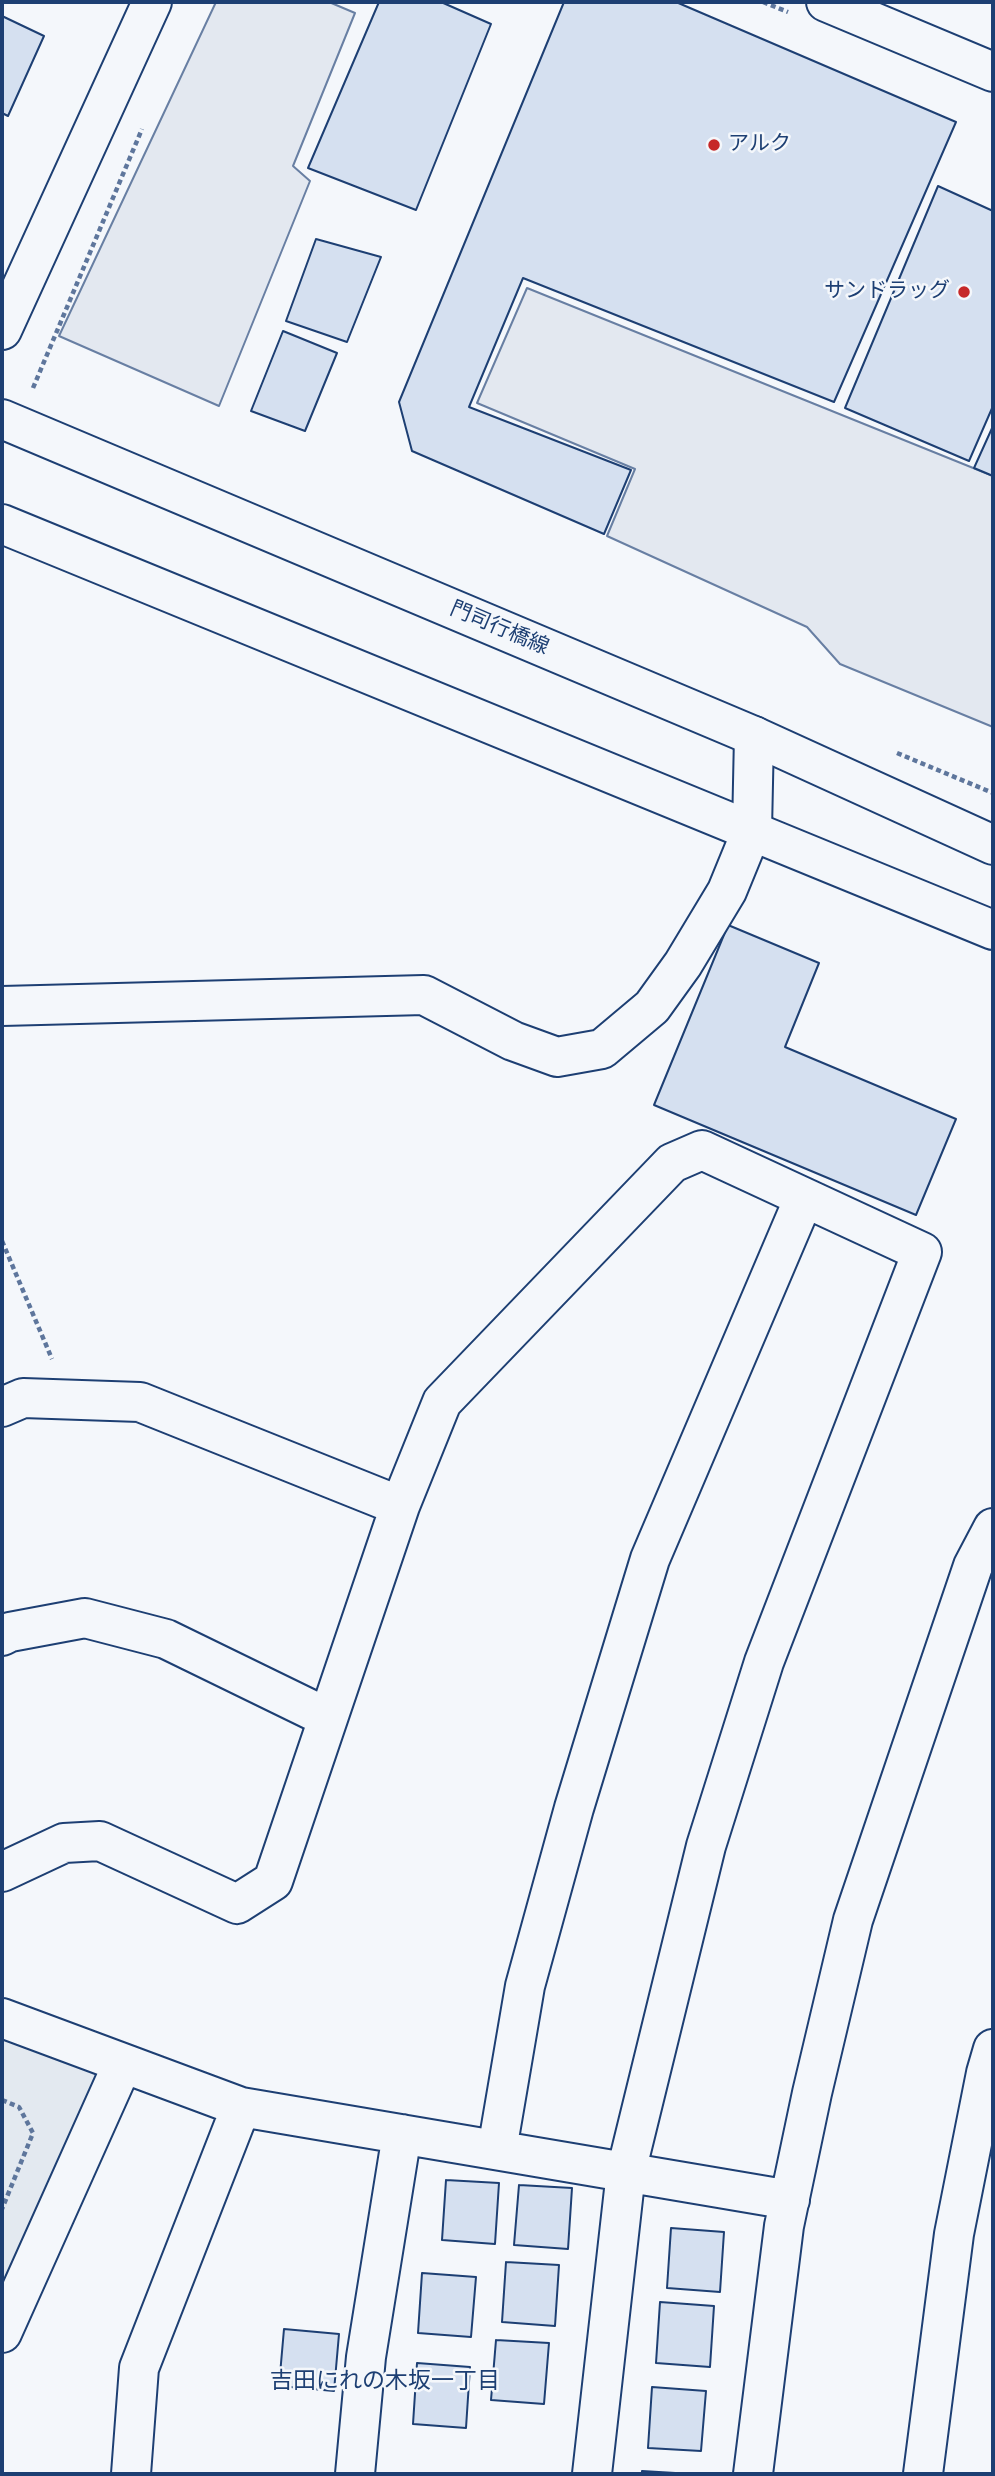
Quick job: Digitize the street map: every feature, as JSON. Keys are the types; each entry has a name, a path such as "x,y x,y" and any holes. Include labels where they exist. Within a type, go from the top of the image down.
{"street":[{"path":"2,330 152,2"},
{"path":"826,2 993,72"},
{"name":"門司行橋線","path":"2,419 754,736 993,845"},
{"path":"2,524 993,930"},
{"path":"2,1006 424,995 513,1041 557,1057 602,1049 652,1007 683,964 727,891 752,830 754,736"},
{"path":"2,1872 64,1843 100,1840 237,1904 273,1881 400,1506 442,1402 672,1163 702,1150 922,1252 764,1662 706,1846 626,2172 592,2474"},
{"path":"497,2150 525,1986 578,1795 650,1559 804,1198"},
{"path":"2,1406 23,1398 140,1402 400,1506"},
{"path":"754,2474 779,2265 790,2200 853,1920 972,1566 993,1528"},
{"path":"2,1636 10,1632 85,1618 166,1639 328,1718"},
{"path":"2,2018 241,2107 790,2200"},
{"path":"923,2474 954,2234 993,2049"},
{"path":"2,2333 123,2063"},
{"path":"131,2474 139,2368 241,2107"},
{"path":"355,2474 366,2357 402,2134"}],"path":[{"path":"31,393 143,128"},
{"path":"2,1241 70,1399"},
{"path":"2,2100 19,2107 33,2133 2,2209"}],"shaded area":[{"path":"216,2 329,2 355,13 293,166 310,181 219,406 59,336"},
{"path":"527,288 993,476 993,727 840,664 807,627 607,536 635,469 477,403"},
{"path":"2,2037 103,2075 2,2311"}],"building":[{"path":"379,2 441,2 491,24 416,210 308,168"},
{"path":"564,2 676,2 956,122 834,402 523,278 469,407 631,470 604,534 412,451 399,402"},
{"path":"2,16 44,36 8,116 2,113"},
{"path":"938,186 993,211 993,406 969,461 845,408"},
{"path":"316,239 381,257 347,342 286,321"},
{"path":"283,331 337,353 305,431 251,411"},
{"path":"993,426 993,476 974,468"},
{"path":"728,925 819,963 785,1047 956,1119 916,1215 654,1105"},
{"path":"446,2180 499,2183 495,2244 442,2240"},
{"path":"519,2185 572,2188 568,2249 514,2245"},
{"path":"671,2228 724,2232 720,2292 667,2288"},
{"path":"506,2262 559,2265 555,2326 502,2322"},
{"path":"422,2273 476,2277 471,2337 418,2333"},
{"path":"660,2302 714,2306 710,2367 656,2363"},
{"path":"284,2329 339,2334 334,2391 279,2386"},
{"path":"496,2340 549,2343 544,2404 491,2400"},
{"path":"417,2363 470,2367 466,2428 413,2424"},
{"path":"652,2387 706,2391 701,2451 648,2448"},
{"path":"642,2471 692,2474 642,2474"}],"place":[{"name":"アルク","path":"714,145"},
{"name":"サンドラッグ","path":"964,292"}],"district":[{"name":"吉田にれの木坂一丁目","path":"385,2382"}]}
